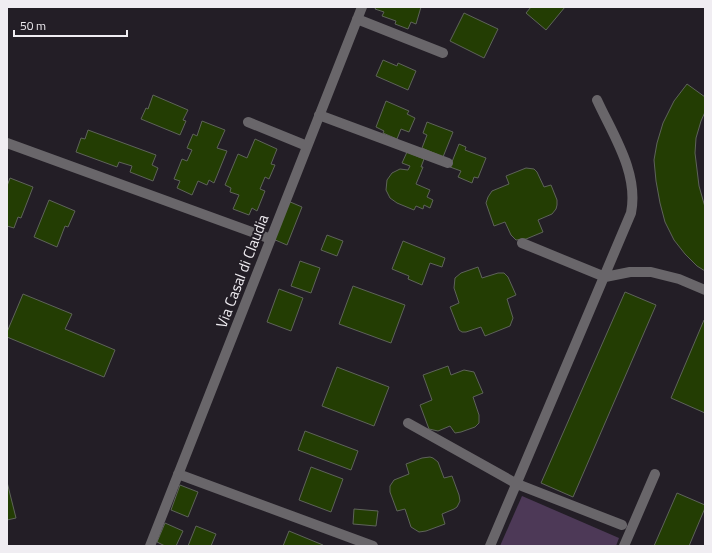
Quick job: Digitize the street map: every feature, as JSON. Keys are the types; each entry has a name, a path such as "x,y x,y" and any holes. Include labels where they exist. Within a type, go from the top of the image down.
{"street":[{"name":"Via Casal di Claudia","path":"150,546 362,7"},
{"path":"357,19 443,53"},
{"path":"490,546 628,223 632,208 633,194 627,166 597,100"},
{"path":"319,114 448,163"},
{"path":"248,122 307,146"},
{"path":"7,143 270,239"},
{"path":"522,242 604,277 630,272 652,272 672,277 705,290"},
{"path":"408,423 517,484 622,525"},
{"path":"178,474 373,546"},
{"path":"624,546 655,474"}],"shaded area":[{"path":"522,496 619,538 616,546 500,546"}],"building":[{"path":"376,7 421,7 416,24 411,22 408,29 395,24 396,21 382,16 384,12 375,9"},
{"path":"531,7 565,7 546,30 526,13"},
{"path":"464,13 498,29 484,58 450,41"},
{"path":"383,60 397,66 398,63 416,71 408,90 376,76"},
{"path":"687,84 705,97 705,112 696,138 695,153 699,186 705,207 705,271 697,266 685,254 674,240 665,222 656,181 654,160 663,123 674,101"},
{"path":"153,95 188,110 183,120 186,121 180,135 141,119 146,108 148,109"},
{"path":"386,101 409,111 407,114 415,118 409,132 401,129 397,139 383,133 384,131 376,127"},
{"path":"202,121 225,130 217,148 227,151 214,183 209,180 207,185 198,181 192,195 177,188 180,181 174,179 182,159 187,161 192,150 187,148 193,134 197,136"},
{"path":"427,122 453,132 443,157 422,148 427,135 423,133"},
{"path":"88,130 156,155 152,165 158,168 153,181 130,172 132,166 119,162 117,167 76,152 81,138 85,139"},
{"path":"255,139 277,149 271,164 275,165 269,179 265,177 260,189 265,191 257,211 252,208 249,215 233,209 239,195 230,192 231,188 225,185 238,154 247,158"},
{"path":"459,144 466,147 465,150 486,158 478,178 474,177 472,183 458,177 461,171 450,167"},
{"path":"407,152 424,159 421,167 423,167 416,184 430,190 427,197 433,200 430,208 424,205 423,209 416,206 414,210 397,203 390,198 386,190 387,180 392,173 400,169 408,170 410,166 402,163"},
{"path":"526,168 534,169 537,172 544,187 551,185 557,200 557,205 552,214 538,220 543,232 526,239 516,240 511,235 505,222 494,226 486,203 492,191 509,184 506,176"},
{"path":"10,178 33,187 21,218 18,217 14,228 7,226 7,186"},
{"path":"49,200 75,211 68,227 65,226 57,247 34,237"},
{"path":"288,201 302,207 287,245 273,239"},
{"path":"327,235 343,241 337,256 321,250"},
{"path":"403,241 445,258 442,267 430,263 422,285 408,279 409,276 392,269"},
{"path":"300,261 320,268 311,293 291,286"},
{"path":"478,267 482,278 498,273 504,273 508,277 516,295 507,299 513,318 510,326 485,336 481,327 466,332 459,330 450,307 459,303 454,288 455,278 461,273"},
{"path":"353,286 405,305 391,343 339,324"},
{"path":"279,289 303,298 291,331 267,322"},
{"path":"625,292 656,305 573,497 541,483"},
{"path":"23,294 72,314 65,329 115,350 104,377 7,337 7,332"},
{"path":"704,320 705,321 705,413 671,398"},
{"path":"448,366 451,375 464,370 474,372 483,393 473,397 479,415 479,423 475,427 455,433 450,426 438,431 429,429 420,405 432,400 423,375"},
{"path":"337,367 389,387 374,426 322,406"},
{"path":"305,431 358,451 351,470 298,450"},
{"path":"430,457 438,462 444,478 452,476 460,501 457,507 442,514 445,524 419,532 411,527 405,509 397,511 390,492 390,486 394,480 409,474 406,464 422,458"},
{"path":"311,467 343,479 331,512 299,500"},
{"path":"7,482 16,518 7,520"},
{"path":"180,485 198,492 188,517 171,510"},
{"path":"677,493 705,505 689,546 654,546"},
{"path":"354,509 378,511 376,526 353,524"},
{"path":"165,523 183,531 176,546 165,546 157,542"},
{"path":"196,526 216,534 211,546 188,546"},
{"path":"289,531 323,545 283,546"}]}
